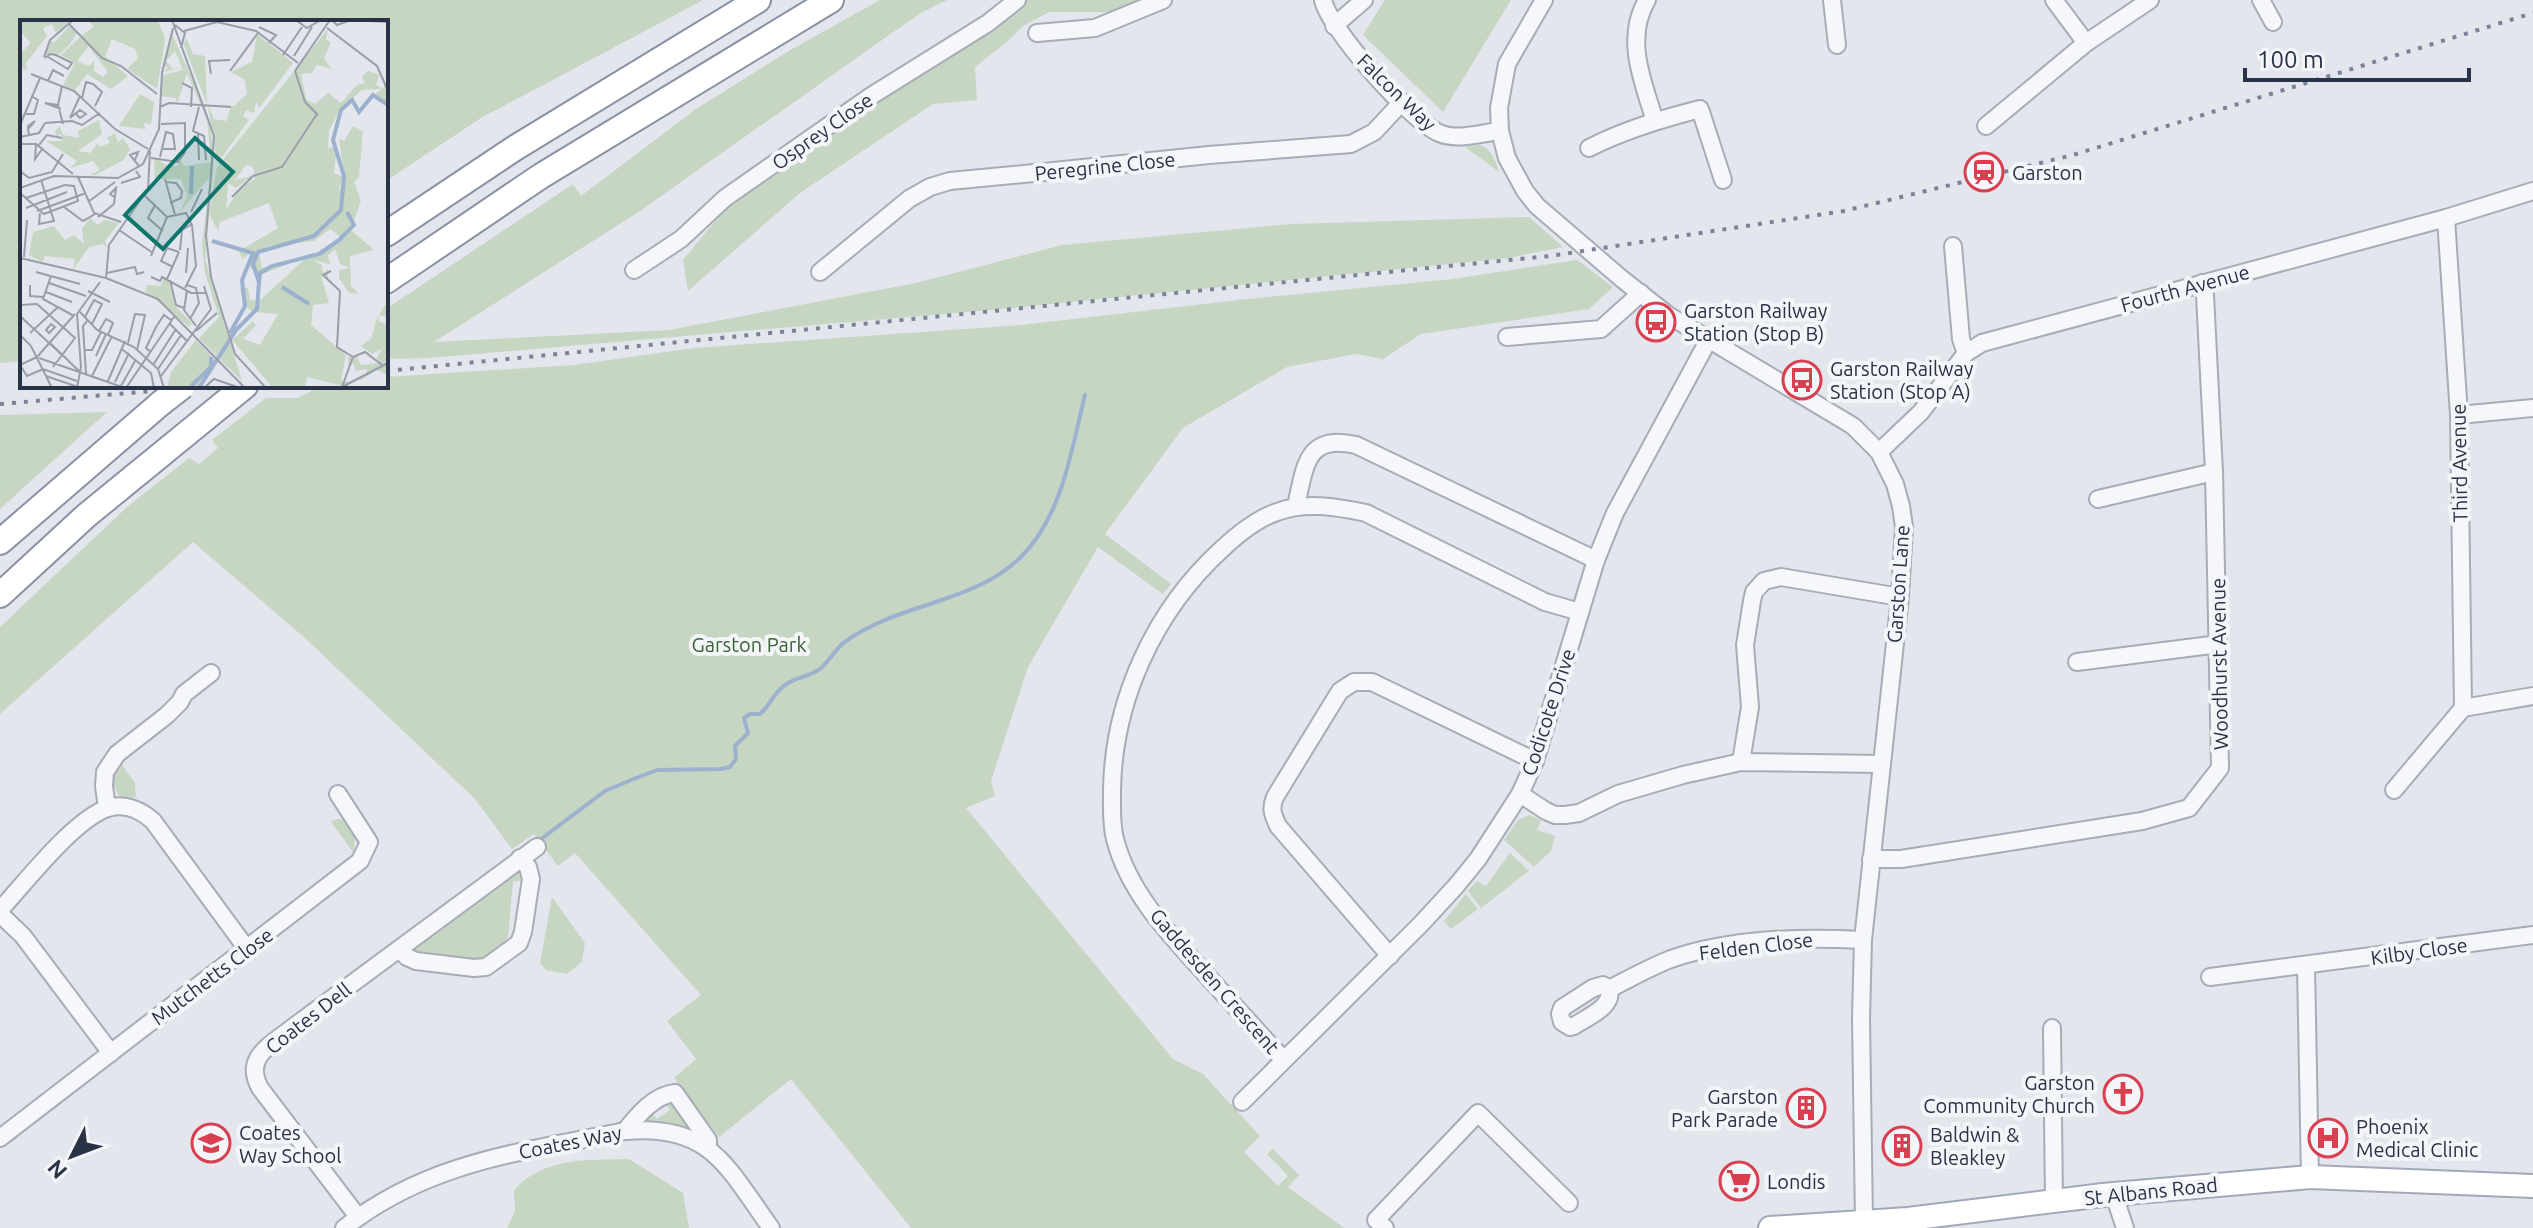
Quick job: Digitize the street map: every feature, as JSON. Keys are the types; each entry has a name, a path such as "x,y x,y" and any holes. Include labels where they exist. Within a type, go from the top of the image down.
{"highway":[{"path":"388,233 515,148 758,0"},
{"path":"388,280 541,176 831,0"},
{"path":"0,542 180,388"},
{"path":"0,595 108,497 236,393"}],"main road":[{"name":"St Albans Road","path":"1770,1228 1864,1222 2310,1177 2533,1186"}],"street":[{"name":"Osprey Close","path":"634,270 681,239 725,198 871,96 988,23 1017,0"},
{"path":"1037,33 1095,28 1163,0"},
{"name":"Falcon Way","path":"1323,0 1334,26 1357,56 1438,133 1459,136 1500,131"},
{"path":"1334,26 1364,0"},
{"name":"Garston Lane","path":"1544,0 1507,64 1502,88 1500,131 1515,176 1537,206 1668,315 1853,426 1879,452 1895,484 1901,506 1904,553 1863,940 1864,1222"},
{"path":"1832,0 1837,45"},
{"path":"2054,0 2086,43"},
{"path":"1986,126 2086,43 2150,0"},
{"path":"2261,0 2273,22"},
{"path":"1645,2 1636,44 1638,66 1655,121"},
{"name":"Peregrine Close","path":"820,272 909,199 930,187 950,181 1351,144 1374,132 1402,102"},
{"path":"1589,148 1607,138 1655,121 1700,109 1723,180"},
{"name":"Fourth Avenue","path":"1879,452 1921,412 1966,353 1982,343 2446,218 2533,191"},
{"name":"Third Avenue","path":"2446,218 2459,415 2463,708"},
{"path":"1953,246 1961,339 1966,353"},
{"name":"Woodhurst Avenue","path":"1871,859 1901,859 2142,821 2189,808 2220,768 2214,472 2202,283"},
{"path":"1507,337 1601,329 1641,293"},
{"name":"Codicote Drive","path":"1242,1102 1427,918 1478,859 1520,794 1535,761 1596,560 1615,513 1709,339"},
{"path":"2459,415 2533,408"},
{"path":"1296,506 1308,459 1327,442 1341,441 1356,445 1596,560"},
{"path":"2098,499 2214,472"},
{"name":"Gaddesden Crescent","path":"1283,1059 1166,931 1127,870 1115,838 1112,777 1129,690 1171,606 1192,579 1229,542 1254,523 1296,506 1341,507 1366,513 1545,602 1580,612"},
{"path":"1741,762 1750,707 1745,645 1752,601 1758,586 1771,578 1781,577 1900,597"},
{"path":"2077,662 2219,644"},
{"path":"107,808 105,772 117,754 167,715 184,694 211,673"},
{"path":"1390,956 1278,826 1272,814 1271,805 1275,797 1340,691 1354,682 1372,682 1535,761"},
{"path":"2394,790 2463,708 2533,696"},
{"path":"1520,794 1546,811 1565,815 1579,813 1618,794 1741,762 1881,764"},
{"name":"Mutchetts Close","path":"0,1138 360,861 369,842 338,794"},
{"path":"111,1053 23,936 0,912 62,842 86,820 107,808 125,806 144,813 247,949"},
{"name":"Coates Dell","path":"358,1217 260,1088 254,1072 256,1061 262,1051 537,847"},
{"path":"399,949 416,961 474,968 486,967 519,943 531,879 528,867 520,858"},
{"name":"Kilby Close","path":"2210,977 2533,935"},
{"name":"Felden Close","path":"1609,989 1669,960 1718,948 1817,938 1863,940"},
{"path":"2306,966 2310,1177"},
{"path":"2052,1028 2054,1202"},
{"path":"625,1131 637,1115 664,1095 675,1093 708,1140 708,1149"},
{"path":"1385,1228 1376,1220 1478,1113 1569,1203"},
{"name":"Coates Way","path":"344,1228 414,1183 447,1170 625,1131 668,1130 695,1140 725,1164 771,1228"},
{"path":"2114,1195 2125,1228"}],"green space":[{"path":"0,0 703,0 481,118 388,180 388,20 20,20 20,361 0,363"},
{"path":"880,0 947,0 921,13 637,213 434,342 669,330 916,283 1062,245 1292,224 1529,217 1563,247 1508,258 1002,309 388,359 388,308 573,184 581,196 696,109 787,52"},
{"path":"1028,0 1142,0 1116,12 1049,12 1023,26 975,67 977,100 933,104 800,193 688,291 683,260 731,202 919,71 1010,17"},
{"path":"1385,0 1511,0 1443,112 1363,35"},
{"path":"1480,145 1490,152 1499,172 1465,147"},
{"name":"Garston Park","path":"1577,260 1613,287 1589,309 1421,334 1383,359 1356,354 1287,367 1183,428 1105,534 1171,584 1163,594 1098,547 1028,667 991,781 995,796 966,808 1173,1059 1203,1074 1260,1136 1244,1152 1278,1186 1288,1176 1267,1154 1273,1149 1299,1175 1288,1187 1344,1228 911,1228 791,1079 719,1137 674,1078 696,1059 667,1021 701,995 575,853 558,866 534,834 512,849 475,799 306,639 193,542 0,714 0,627 127,507 189,458 199,464 218,448 212,440 266,398 297,398 318,388 388,388 388,377 574,365 694,348 1021,325 1453,279"},
{"path":"107,412 0,509 0,415"},
{"path":"120,762 135,783 136,796 130,800 120,797 115,788 114,775"},
{"path":"1529,815 1541,820 1537,830 1555,836 1551,851 1534,867 1504,840 1518,820"},
{"path":"337,819 351,825 355,841 353,852 331,822"},
{"path":"1510,853 1529,871 1481,908 1468,891 1477,881 1486,886"},
{"path":"516,870 523,880 513,882 508,936 493,953 482,961 420,956 414,952 413,948"},
{"path":"1466,894 1478,909 1451,929 1444,921"},
{"path":"552,897 585,943 582,962 567,974 546,970 540,963"},
{"path":"671,1097 693,1132 641,1122 650,1111 657,1119 670,1110 663,1101"},
{"path":"629,1159 683,1193 689,1228 507,1228 515,1211 514,1190 538,1171 567,1162"}],"waterway":[{"path":"537,842 605,791 631,780 657,770 730,767 736,759 735,746 748,733 744,718 750,714 760,714 788,683 821,668 846,641 895,616 971,589 1017,561 1036,539 1054,506 1067,470 1085,395"}],"railway":[{"path":"388,371 1550,256 1844,211 2073,155 2533,13"},
{"path":"0,404 188,388"}],"place":[{"name":"Garston","path":"1984,172"},
{"name":"Garston Railway Station (Stop B)","path":"1656,322"},
{"name":"Garston Railway Station (Stop A)","path":"1802,380"},
{"name":"Garston Community Church","path":"2123,1094"},
{"name":"Garston Park Parade","path":"1806,1108"},
{"name":"Phoenix Medical Clinic","path":"2328,1138"},
{"name":"Coates Way School","path":"211,1143"},
{"name":"Baldwin & Bleakley","path":"1902,1146"},
{"name":"Londis","path":"1739,1181"}]}
